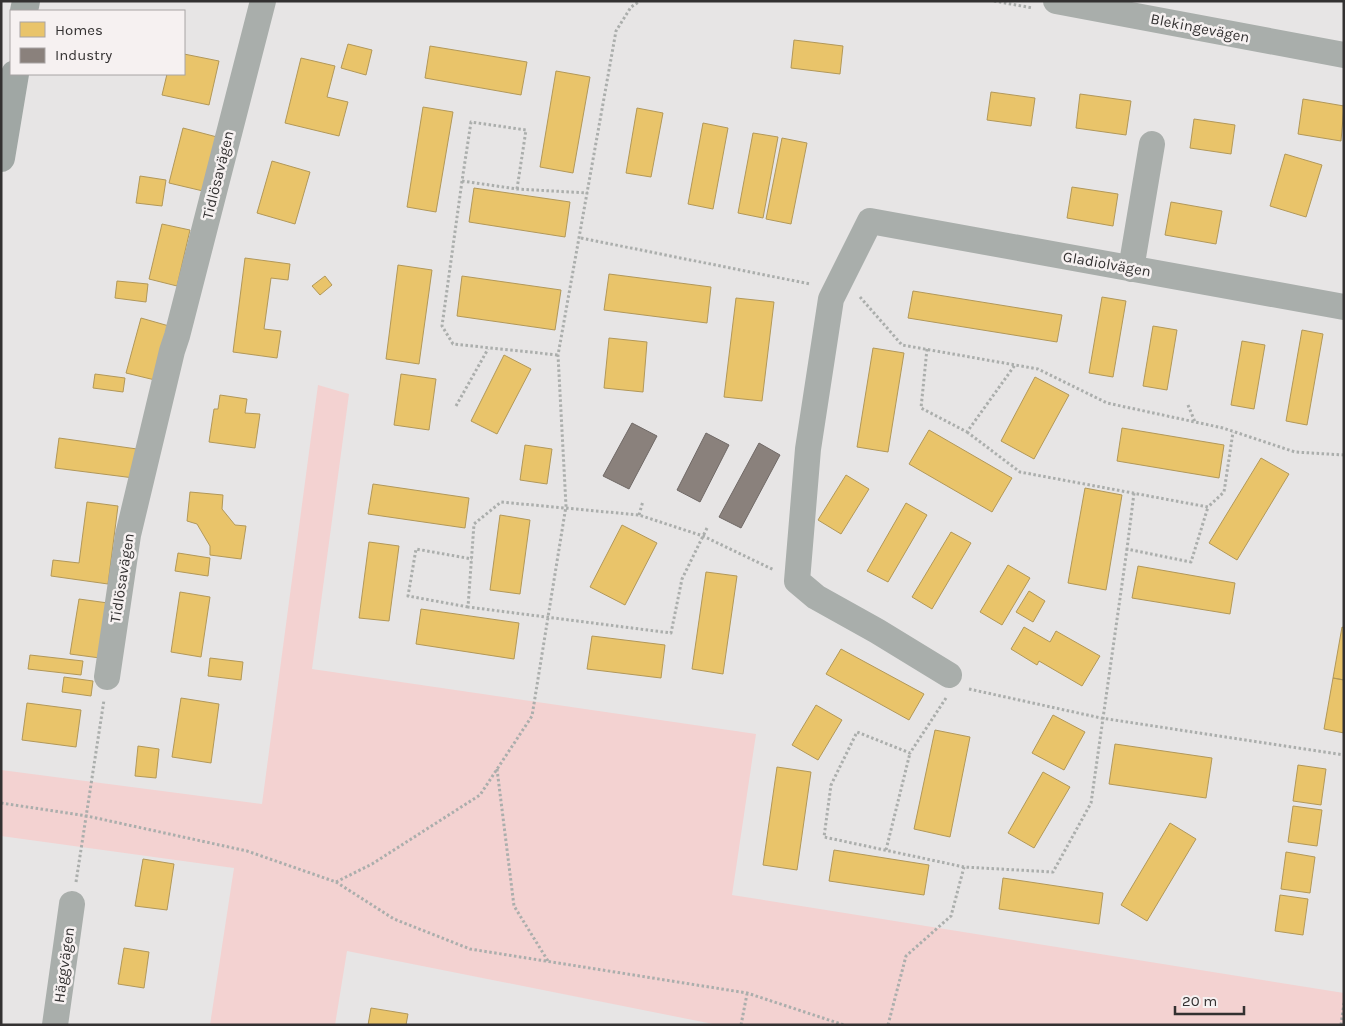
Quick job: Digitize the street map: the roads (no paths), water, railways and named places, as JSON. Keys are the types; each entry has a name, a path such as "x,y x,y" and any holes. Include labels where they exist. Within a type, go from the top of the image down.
{"main road":[{"path":"1,158 15,75"}],"street":[{"name":"Blekingevägen","path":"1056,1 1344,55"},
{"name":"Blekingevägen","path":"1149,1 1344,37"},
{"name":"Tidlösavägen","path":"107,677 128,535 258,5"},
{"path":"1132,269 1152,144"},
{"name":"Gladiolvägen","path":"952,686 877,630 816,597 797,581 808,449 831,299 870,221 1344,307"},
{"name":"Häggvägen","path":"61,1024 72,904"}]}
